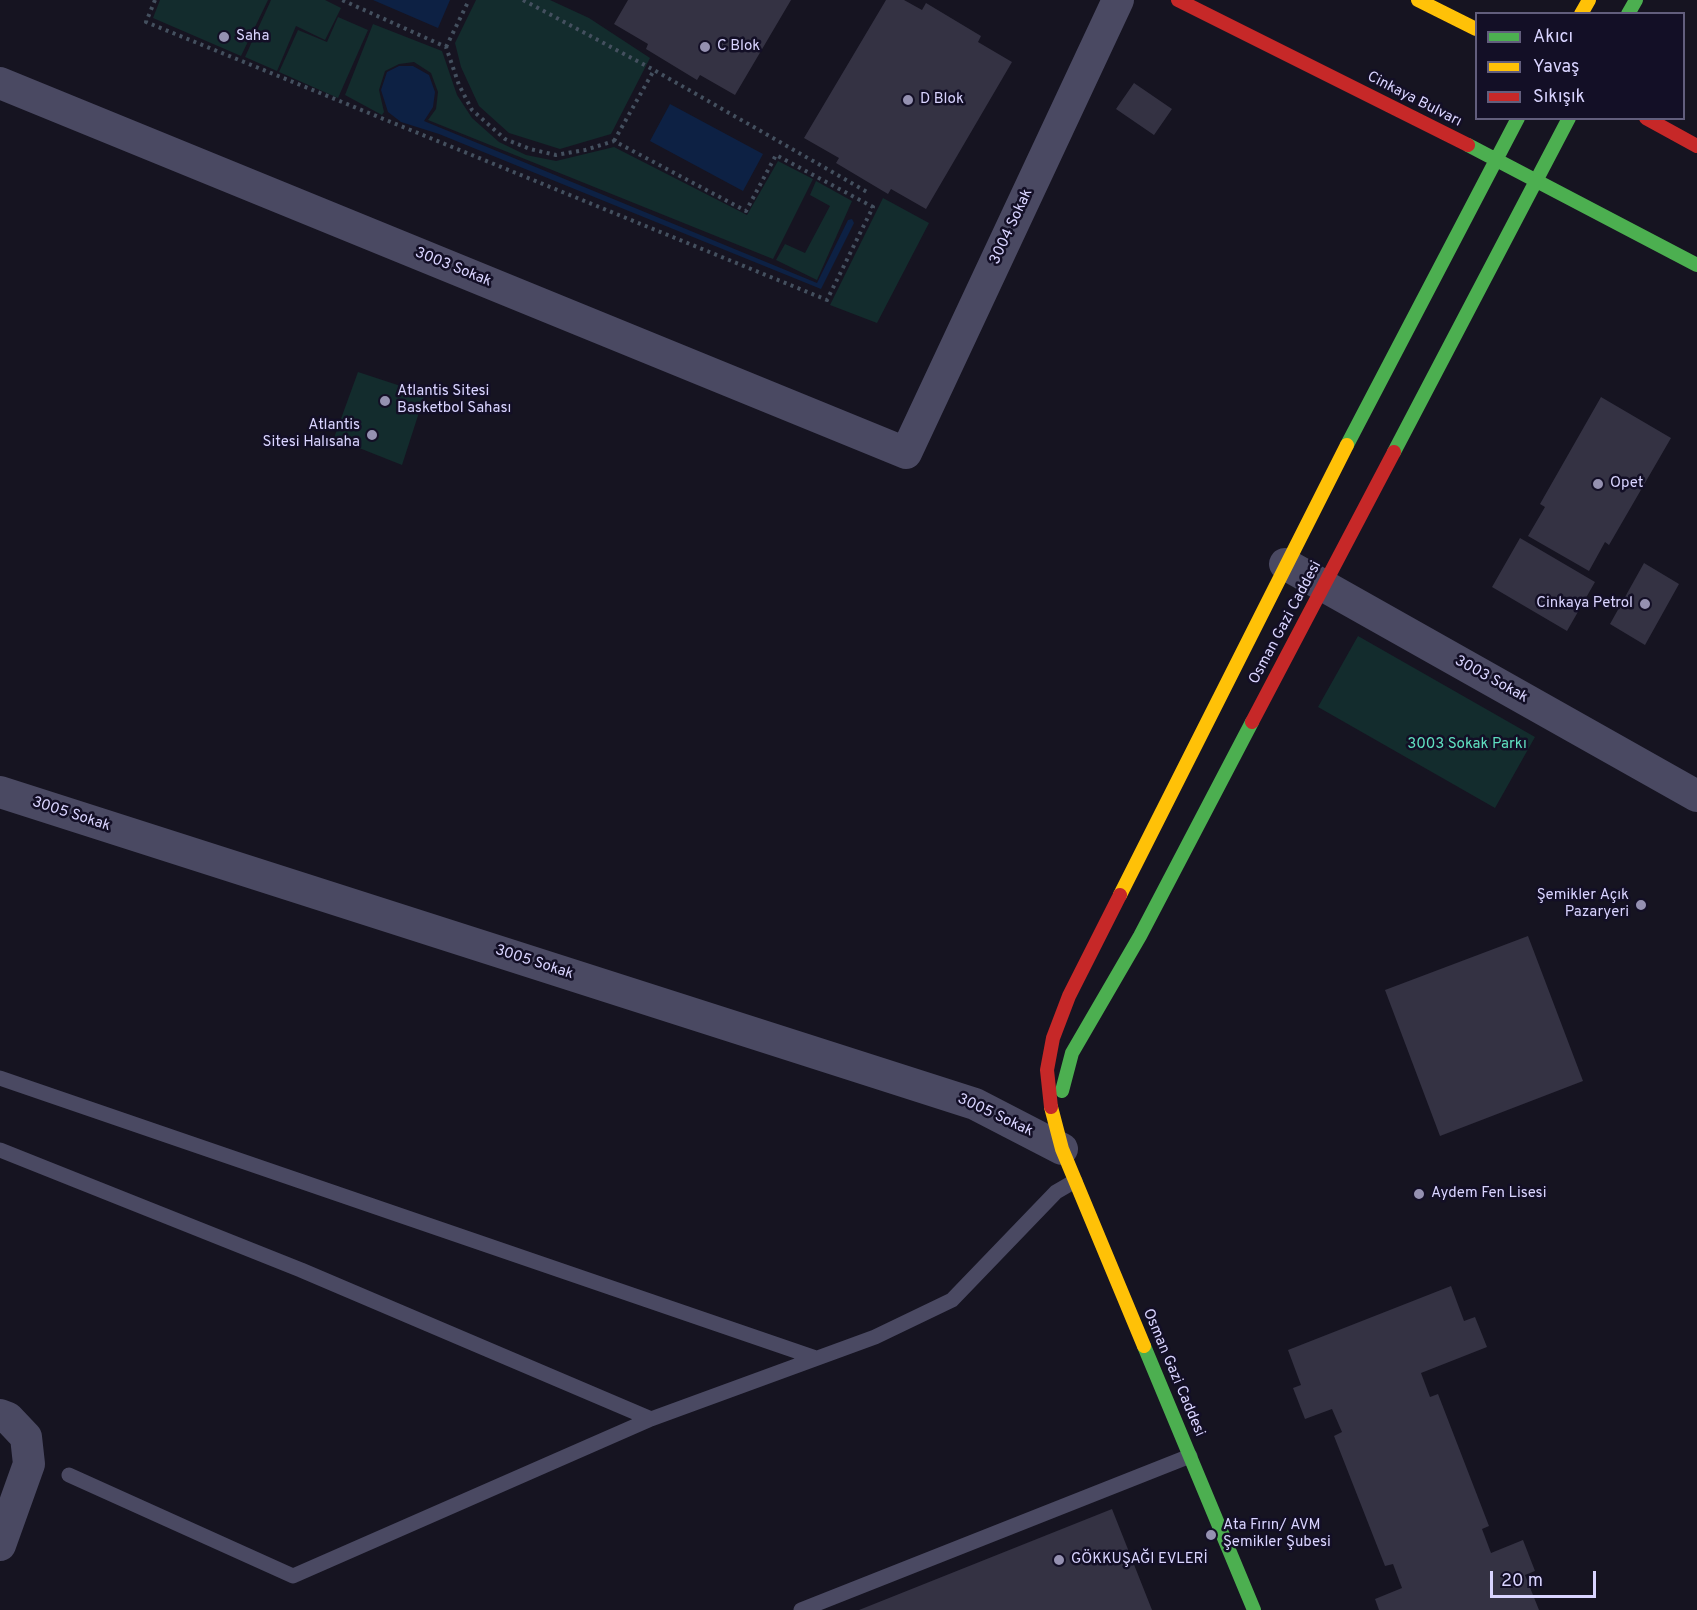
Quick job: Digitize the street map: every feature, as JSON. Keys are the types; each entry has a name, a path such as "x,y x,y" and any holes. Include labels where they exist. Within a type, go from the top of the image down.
{"street":[{"name":"3004 Sokak","path":"906,453 1118,0"},
{"name":"Cinkaya Bulvarı","path":"1178,0 1495,159 1697,265"},
{"path":"1418,0 1475,28"},
{"name":"3003 Sokak","path":"0,83 906,453"},
{"name":"Osman Gazi Caddesi","path":"1254,1610 1062,1149 1051,1109 1047,1070 1053,1038 1070,996 1285,564 1517,120"},
{"name":"Osman Gazi Caddesi","path":"1062,1149 1060,1110 1063,1081 1072,1053 1140,936 1568,120"},
{"path":"1650,120 1697,146"},
{"name":"3003 Sokak","path":"1285,564 1697,796"},
{"name":"3005 Sokak","path":"0,792 975,1104 1062,1149"},
{"path":"0,1415 8,1418 26,1437 29,1464 0,1545"}],"lane":[{"path":"0,1078 816,1358"},
{"path":"0,1150 301,1270 651,1419"},
{"path":"69,1475 293,1576 651,1419 875,1336 952,1300 1056,1192 1075,1181"},
{"path":"801,1610 1190,1456"}],"path":[{"path":"155,0 146,22 827,300 873,207 777,155 746,211 614,141"},
{"path":"342,0 446,47"},
{"path":"469,0 446,47 459,85 472,110 505,139 530,149 556,155 585,150 614,141 654,70"},
{"path":"523,0 654,70 869,193"},
{"path":"850,195 855,185"}],"green space":[{"name":"Saha","path":"160,0 268,0 241,56 153,18"},
{"path":"271,0 325,0 341,8 325,40 296,26 277,71 245,57"},
{"path":"476,0 550,0 589,18 650,58 611,134 560,149 509,133 479,106 461,67 455,43"},
{"path":"338,17 368,30 338,98 279,72 298,30 327,42"},
{"path":"373,24 442,51 457,95 472,118 499,142 526,155 556,161 614,147 747,215 778,161 813,179 773,259 428,120 436,109 438,92 431,73 414,62 399,64 385,71 379,90 384,112 382,115 345,95"},
{"path":"816,181 852,201 817,280 776,260 785,244 805,253 830,206 810,195"},
{"path":"883,198 929,223 877,323 830,305"},
{"path":"358,372 425,394 402,465 334,438"},
{"name":"3003 Sokak Parkı","path":"1358,636 1535,737 1495,808 1318,707"}],"water":[{"path":"373,0 450,0 438,28"},
{"path":"399,66 413,66 429,75 435,92 433,107 424,121 817,283 848,220 852,219 854,223 821,289 439,134 401,122 388,112 381,90 387,72"},
{"path":"670,104 763,154 743,191 650,141"}],"building":[{"name":"C Blok","path":"628,0 791,0 735,95 700,75 697,80 646,49 648,44 614,24"},
{"name":"D Blok","path":"886,0 904,0 922,10 926,3 981,36 978,42 1012,62 926,209 891,189 888,194 836,163 839,158 804,138"},
{"path":"1134,83 1172,109 1154,135 1116,109"},
{"path":"1601,397 1671,438 1609,545 1605,542 1589,571 1528,536 1545,507 1540,504"},
{"path":"1520,538 1595,582 1567,631 1492,587"},
{"name":"Cinkaya Petrol","path":"1644,563 1679,584 1645,645 1610,624"},
{"path":"1528,936 1583,1081 1440,1136 1385,990"},
{"path":"1451,1286 1464,1321 1475,1317 1487,1347 1421,1373 1430,1397 1438,1394 1489,1526 1482,1529 1491,1553 1523,1540 1535,1571 1525,1575 1539,1610 1379,1610 1375,1599 1402,1588 1393,1564 1385,1566 1334,1436 1342,1432 1332,1409 1305,1419 1293,1388 1301,1385 1288,1350"},
{"name":"GÖKKUŞAĞI EVLERİ","path":"1112,1509 1152,1610 859,1610"}],"traffic: fast":[{"path":"1629,12 1636,0"},
{"path":"1347,445 1517,120"},
{"path":"1394,452 1568,120"},
{"path":"1468,145 1697,265"},
{"path":"1062,1091 1072,1053 1140,936 1252,722"},
{"path":"1144,1346 1254,1610"}],"traffic: slow":[{"path":"1418,0 1475,28"},
{"path":"1582,12 1589,0"},
{"path":"1120,895 1347,445"},
{"path":"1051,1107 1062,1149 1144,1346"}],"traffic: jam":[{"path":"1178,0 1468,145"},
{"path":"1650,120 1697,146"},
{"path":"1252,722 1394,452"},
{"path":"1051,1107 1047,1070 1053,1038 1069,996 1120,895"}],"place":[{"name":"Saha","path":"224,37"},
{"name":"C Blok","path":"705,47"},
{"name":"D Blok","path":"908,100"},
{"name":"Atlantis Sitesi Basketbol Sahası","path":"385,401"},
{"name":"Atlantis Sitesi Halısaha","path":"372,435"},
{"name":"Opet","path":"1598,484"},
{"name":"Cinkaya Petrol","path":"1645,604"},
{"name":"Şemikler Açık Pazaryeri","path":"1641,905"},
{"name":"Aydem Fen Lisesi","path":"1419,1194"},
{"name":"Ata Fırın/ AVM Şemikler Şubesi","path":"1211,1535"},
{"name":"GÖKKUŞAĞI EVLERİ","path":"1059,1560"}]}
